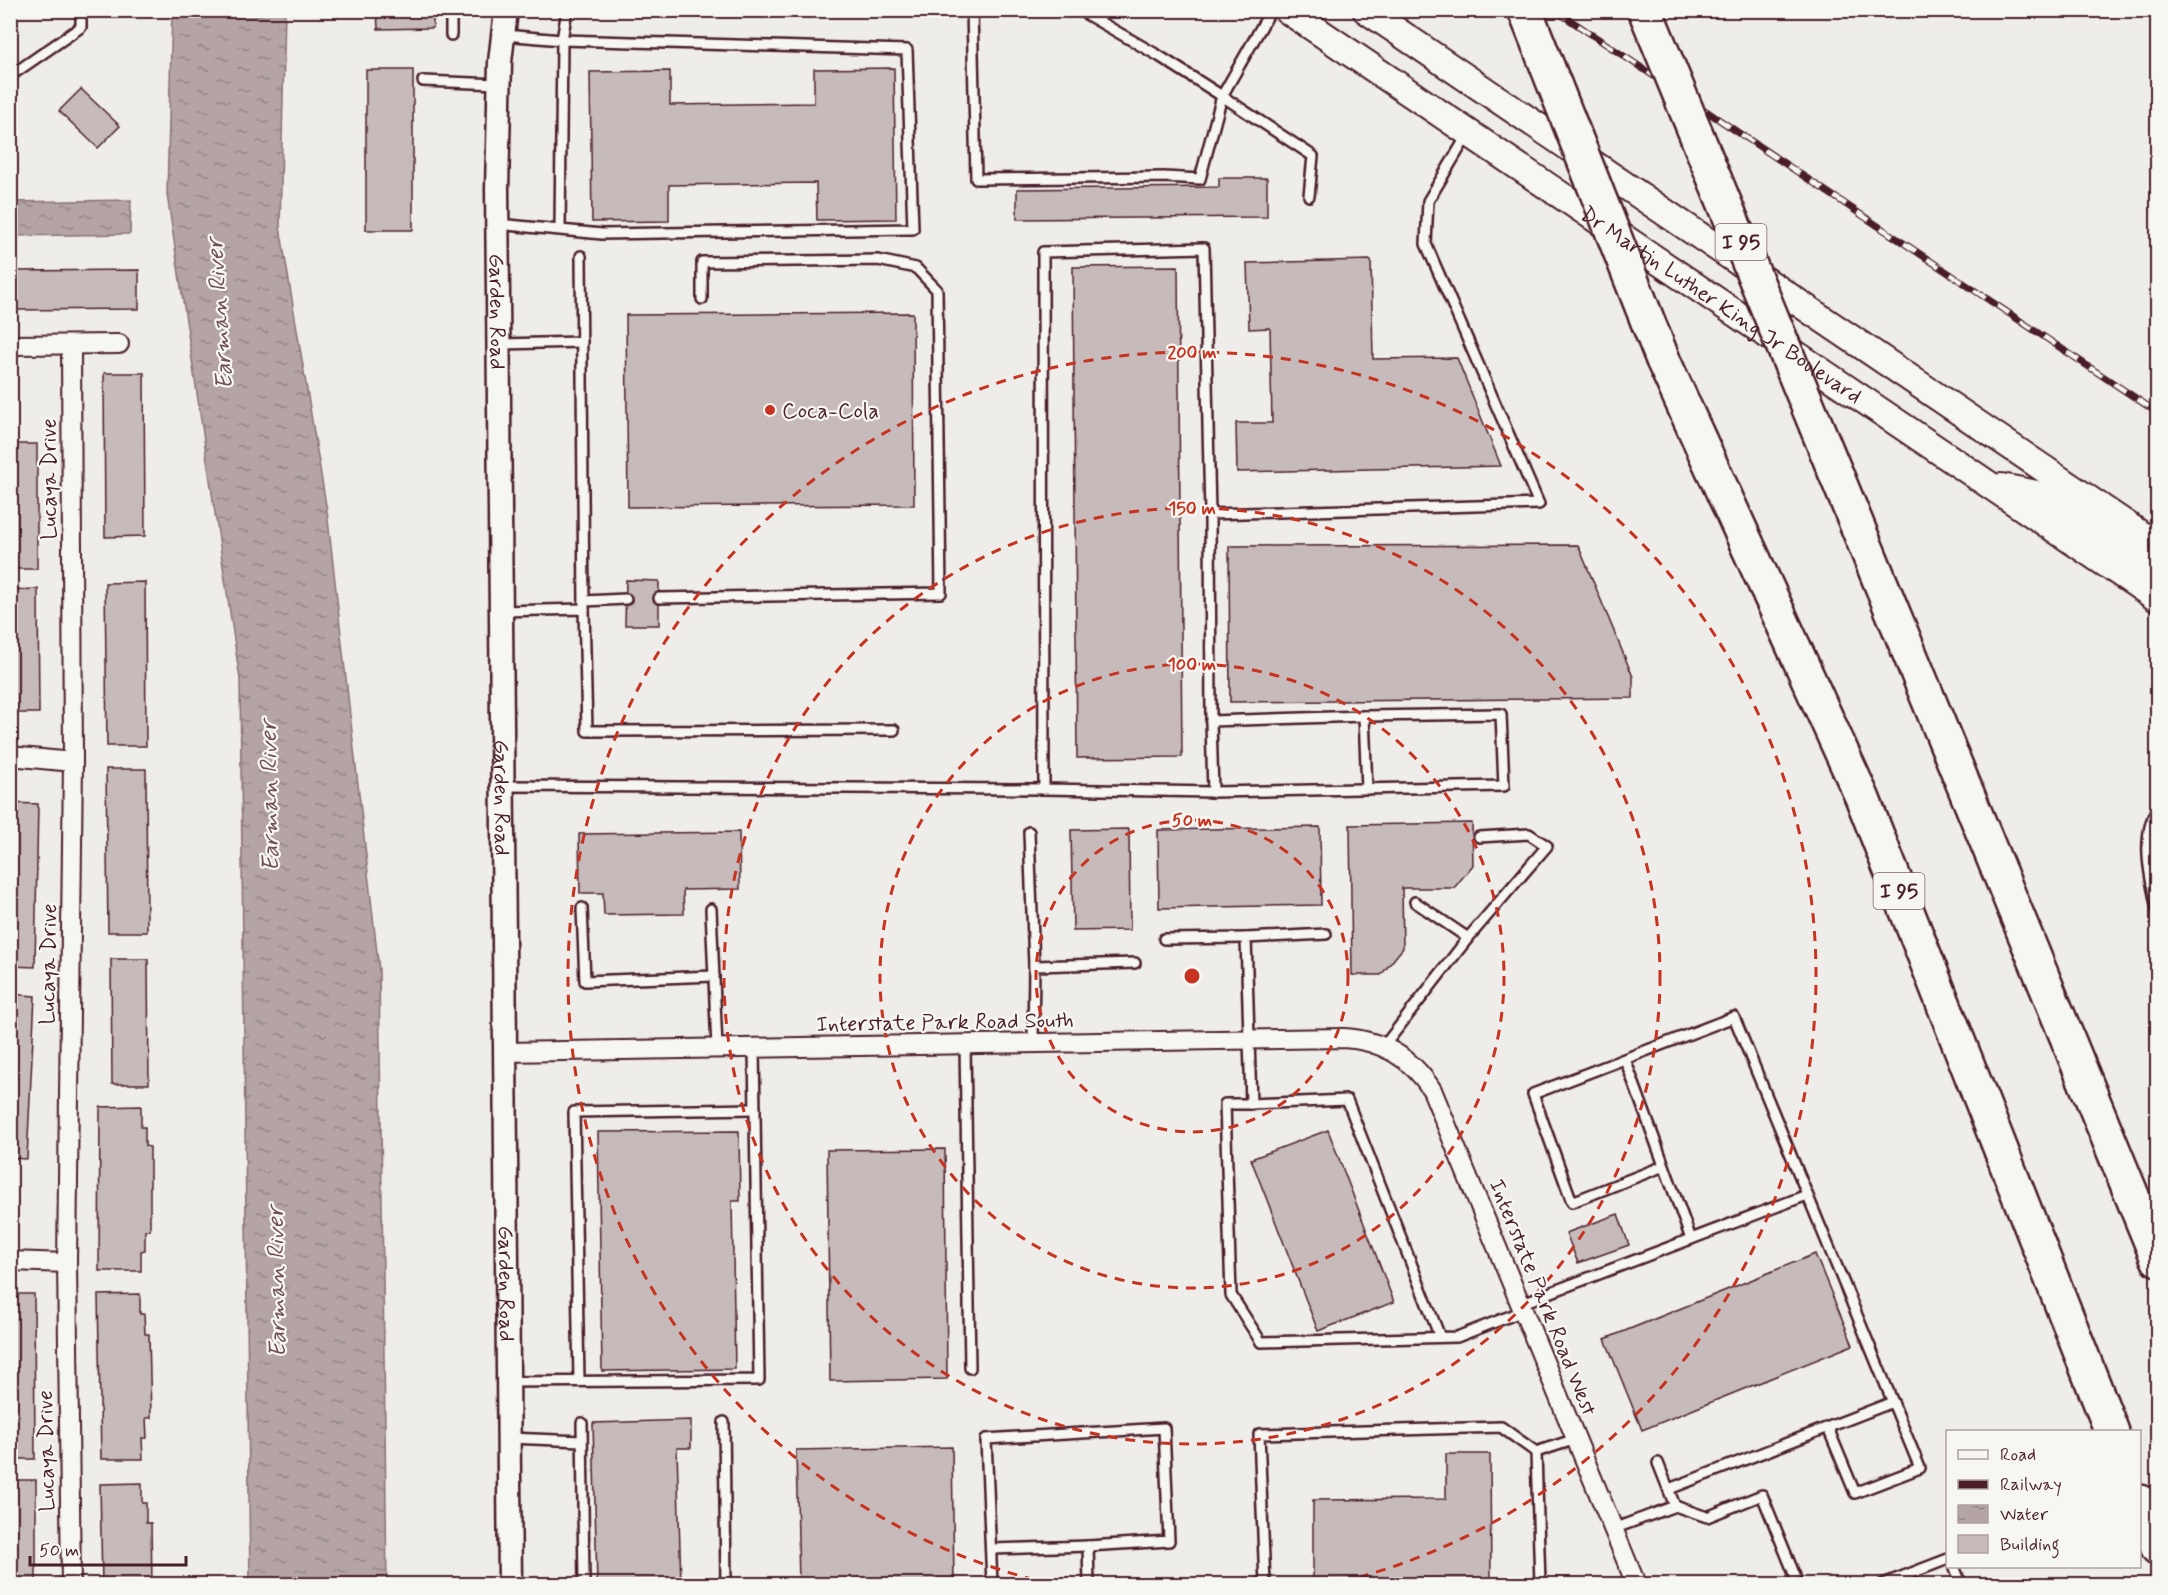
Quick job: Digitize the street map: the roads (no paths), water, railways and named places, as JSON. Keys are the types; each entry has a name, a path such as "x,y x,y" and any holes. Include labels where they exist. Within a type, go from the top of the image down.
{"highway":[{"name":"I 95","path":"1525,10 1663,360 1862,797 2112,1430"},
{"name":"I 95","path":"1645,10 2157,1259"},
{"path":"2141,1507 2157,1548"}],"main road":[{"name":"Dr Martin Luther King Jr Boulevard","path":"1287,10 2157,599"},
{"name":"Dr Martin Luther King Jr Boulevard","path":"1366,10 2157,546"},
{"path":"1988,485 2042,495 2157,577"}],"street":[{"name":"Garden Road","path":"506,11 499,84 497,224 510,1584"},
{"path":"10,345 119,344"},
{"name":"Lucaya Drive","path":"71,345 73,762 67,1263 71,1584"},
{"path":"10,756 73,762"},
{"name":"Interstate Park Road South","path":"505,1052 1248,1039 1358,1039 1384,1046"},
{"name":"Interstate Park Road West","path":"1384,1046 1412,1064 1432,1090 1636,1584"},
{"path":"10,1261 67,1263"}],"lane":[{"path":"10,75 81,27 81,10"},
{"path":"451,10 451,35"},
{"path":"472,10 506,11"},
{"path":"560,229 562,39 567,10"},
{"path":"972,10 975,179 1122,177 1200,179 1222,96 1271,10"},
{"path":"1079,10 1159,56 1313,156 1309,196"},
{"path":"497,224 602,234 913,229 908,50 562,39 503,35"},
{"path":"423,81 499,84"},
{"path":"1210,514 1539,504 1426,244 1428,201 1468,134"},
{"path":"1044,789 1043,252 1204,248 1214,792"},
{"path":"581,256 587,731 894,730"},
{"path":"659,598 941,593 938,290 916,268 878,260 702,262 702,299"},
{"path":"498,344 582,342"},
{"path":"501,611 584,605 626,599"},
{"path":"503,786 1214,792 1504,786 1501,714 1211,721"},
{"path":"1364,716 1367,789"},
{"path":"2157,807 2147,848 2157,913"},
{"path":"1029,832 1034,966 1033,1043"},
{"path":"1384,1046 1468,938 1546,846 1529,834 1479,837"},
{"path":"1415,903 1468,938"},
{"path":"582,908 585,981 714,976"},
{"path":"711,909 717,1048"},
{"path":"1164,939 1326,934"},
{"path":"1246,938 1251,1104"},
{"path":"1034,966 1135,963"},
{"path":"1664,1166 1572,1202 1533,1094 1734,1017 1920,1468 1855,1493 1828,1428"},
{"path":"965,1044 970,1368"},
{"path":"508,1382 759,1380 754,1048"},
{"path":"1625,1059 1690,1239"},
{"path":"1440,1337 1347,1100 1225,1104 1231,1295 1261,1342 1457,1337 1522,1307 1690,1239 1807,1195"},
{"path":"579,1382 574,1112 755,1109"},
{"path":"1669,1488 1893,1402"},
{"path":"724,1422 726,1584"},
{"path":"582,1423 584,1584"},
{"path":"1265,1584 1259,1434 1501,1427 1536,1452"},
{"path":"991,1549 1169,1541 1164,1428 986,1439 992,1584"},
{"path":"509,1438 582,1441"},
{"path":"1536,1452 1576,1439"},
{"path":"1536,1452 1540,1584"},
{"path":"1658,1463 1675,1506"},
{"path":"1613,1529 1675,1506 1707,1517 1762,1496 1795,1576"},
{"path":"1088,1546 1089,1584"},
{"path":"1883,1584 1946,1559"},
{"path":"1955,1568 1961,1584"}],"water":[{"name":"Earman River","path":"172,11 285,11 280,227 327,511 379,970 387,1584 250,1584 240,679 167,194"},
{"path":"131,200 130,234 11,236 11,202"}],"railway":[{"path":"1555,10 2158,413"}],"place":[{"name":"Coca-Cola","path":"770,410"}]}
